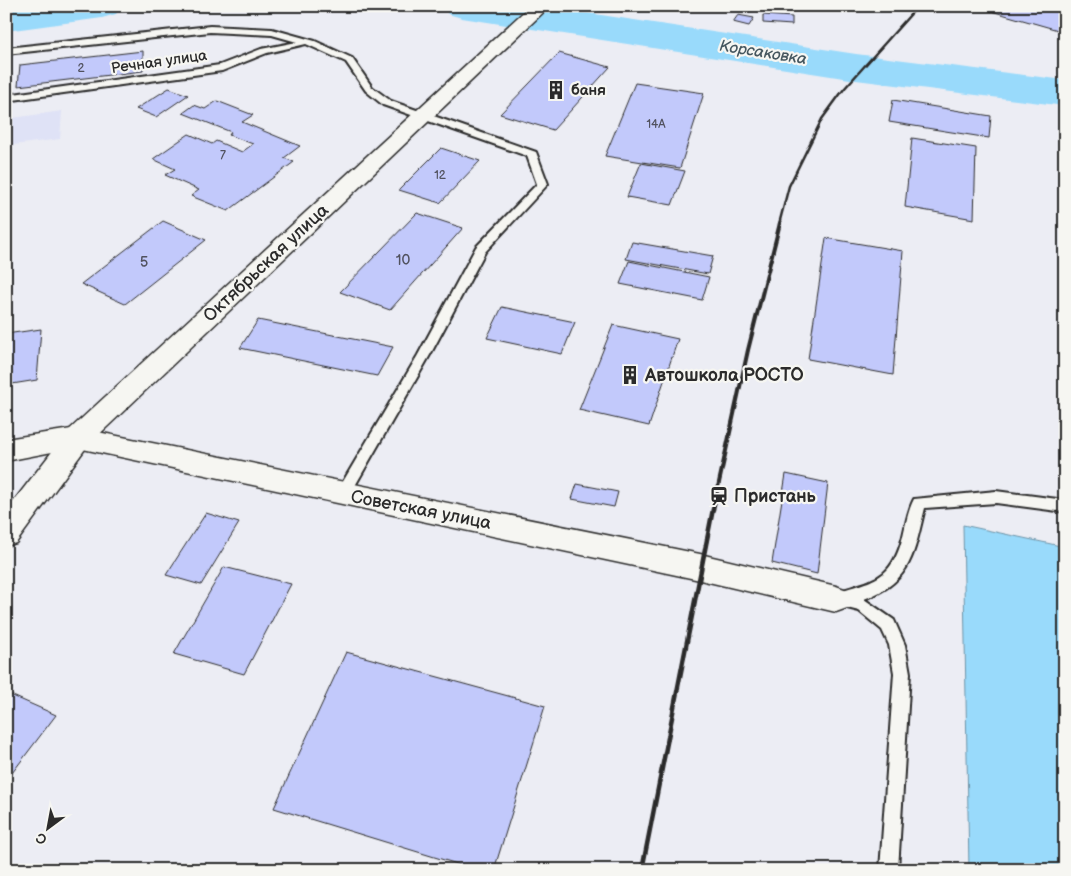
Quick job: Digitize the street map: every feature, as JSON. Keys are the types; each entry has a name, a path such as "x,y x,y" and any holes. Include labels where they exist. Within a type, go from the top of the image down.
{"main road":[{"name":"Октябрьская улица","path":"6,534 78,438 541,6"},
{"name":"Советская улица","path":"6,450 78,438 700,567 836,599"}],"lane":[{"path":"6,50 210,29 272,32 312,43 349,60 369,89 387,103 532,154 543,184 480,250 424,354 343,494"},
{"name":"Речная улица","path":"6,98 222,68 264,51 312,43"},
{"path":"836,599 863,594 886,583 903,563 920,503 996,497 1065,506"},
{"path":"836,599 863,605 888,625 897,645 902,673 890,870"}],"shaded area":[{"path":"62,111 60,139 6,146 6,119"}],"water":[{"path":"963,525 1065,547 1065,870 969,870"}],"building":[{"path":"995,6 1065,6 1065,32 991,11"},
{"path":"738,15 754,18 749,26 733,22"},
{"path":"763,15 792,17 792,25 763,23"},
{"path":"143,51 143,71 18,86 20,65"},
{"name":"баня","path":"559,53 610,67 553,130 500,114"},
{"path":"635,83 704,93 680,168 605,156"},
{"path":"169,88 188,95 156,117 136,109"},
{"path":"893,100 991,116 989,138 889,122"},
{"path":"217,101 253,115 242,122 300,146 284,158 294,162 228,211 191,196 199,190 165,175 175,169 153,159 189,134 212,144 216,141 242,152 253,144 229,135 231,132 183,113 194,105 205,109"},
{"path":"912,138 976,148 974,219 905,207"},
{"path":"441,148 480,161 440,203 399,190"},
{"path":"641,163 685,171 672,205 627,197"},
{"path":"417,213 463,228 390,310 340,292"},
{"path":"163,221 206,240 125,304 81,284"},
{"path":"826,238 903,251 893,375 808,359"},
{"path":"632,242 713,256 708,274 626,259"},
{"path":"629,261 709,277 702,300 620,284"},
{"path":"502,307 575,322 562,354 487,338"},
{"path":"258,320 393,347 377,376 240,348"},
{"name":"Автошкола РОСТО","path":"613,325 678,339 649,426 579,410"},
{"path":"41,329 37,380 6,385 6,334"},
{"path":"786,474 828,483 817,574 772,563"},
{"path":"577,484 618,492 614,507 572,499"},
{"path":"206,513 239,523 201,585 166,575"},
{"path":"224,567 291,584 244,674 174,654"},
{"path":"346,652 545,706 494,870 477,870 274,808"},
{"path":"6,693 56,715 6,781"}],"waterway":[{"name":"Корсаковка","path":"6,19 102,6"},
{"name":"Корсаковка","path":"462,6 856,67 1065,93"}],"railway":[{"path":"779,224 789,186 822,119 844,89 918,6"},
{"path":"713,510 748,350 780,223"},
{"path":"642,870 713,509"}],"place":[{"name":"баня","path":"556,90"},
{"name":"Автошкола РОСТО","path":"630,375"},
{"name":"Пристань","path":"719,496"}]}
